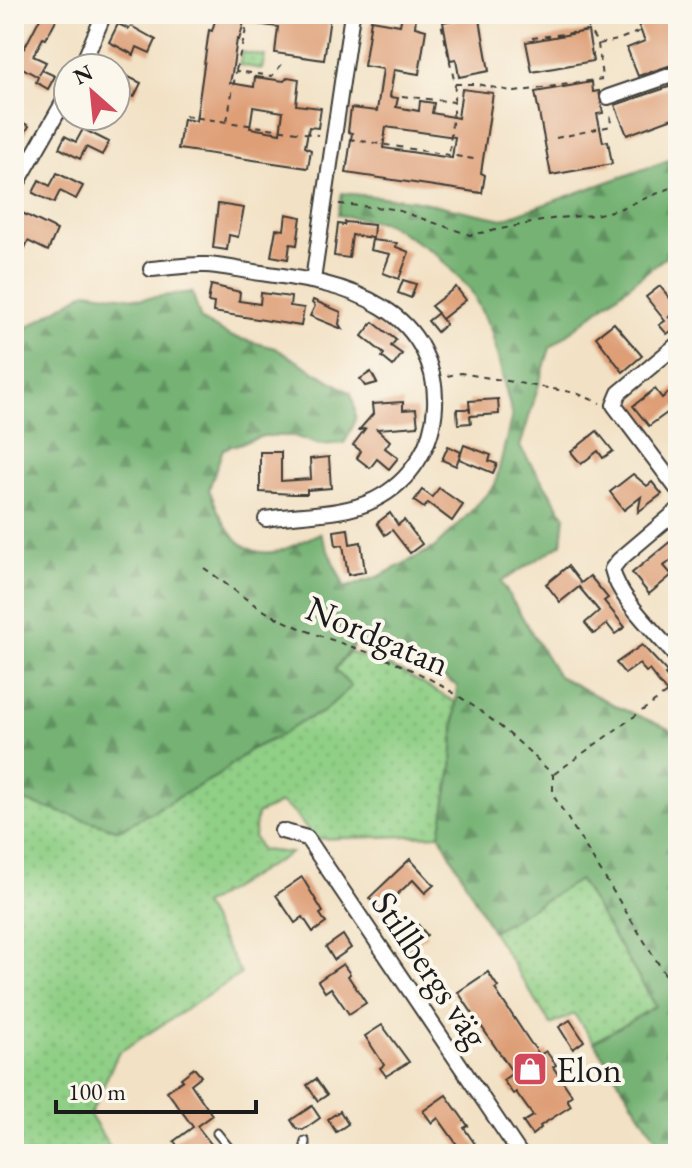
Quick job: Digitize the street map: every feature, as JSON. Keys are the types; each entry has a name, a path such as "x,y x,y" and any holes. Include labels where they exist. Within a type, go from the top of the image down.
{"street":[{"path":"88,52 104,14"},
{"path":"313,280 352,14"},
{"path":"608,97 678,73"},
{"path":"14,189 52,122"},
{"path":"151,269 204,265 313,280 345,289 383,307 400,320 419,343 431,365 437,392 434,420 426,447 410,472 373,501 344,509 266,519"},
{"path":"678,344 619,393 614,405 678,490"},
{"path":"678,510 612,569 615,581 625,595 678,659"},
{"name":"Stillbergs väg","path":"282,831 307,838 520,1154"}],"lane":[{"path":"217,1133 234,1154"},
{"path":"305,1141 305,1154"}],"path":[{"path":"227,122 250,14"},
{"path":"428,14 440,15 455,84 449,155"},
{"path":"579,14 598,44 638,32 632,14"},
{"path":"532,38 589,31"},
{"path":"236,71 272,76 282,64"},
{"path":"455,84 477,84 515,92 602,79"},
{"path":"402,96 454,102"},
{"path":"185,116 474,159"},
{"path":"324,203 394,209 470,235 557,218 595,215 619,209 678,185"},
{"path":"434,378 461,373 576,393 595,402 614,405"},
{"name":"Nordgatan","path":"204,568 271,615 318,637 397,663 451,691 516,737 553,775 553,795 678,995"},
{"path":"553,775 678,685"}],"green space":[{"path":"242,52 265,56 262,69 239,65"},
{"path":"678,157 678,247 550,348 520,447 565,516 562,544 501,582 558,676 620,708 670,729 678,737 678,1154 666,1154 594,1042 656,1006 579,880 492,931 440,835 452,767 457,686 417,661 355,644 335,669 351,687 323,712 251,749 217,776 119,830 14,798 14,358 28,327 87,291 141,299 192,292 201,320 230,336 275,348 351,393 355,419 344,443 320,445 294,436 263,436 223,449 209,489 225,524 242,544 252,550 279,551 320,533 345,588 380,576 434,548 463,520 495,485 512,415 491,330 470,289 436,254 386,223 338,215 342,193 413,200 503,219"},
{"path":"349,652 400,671 455,702 452,767 440,835 315,839 294,813 281,803 257,814 254,837 261,850 291,853 203,905 241,974 118,1053 90,1115 114,1154 14,1154 14,798 119,830 217,776 251,749 323,712 335,670"},
{"path":"579,880 656,1006 594,1042 574,1014 551,1025 492,931"}],"building":[{"path":"42,14 59,14 33,56 46,62 39,75 42,70 52,75 48,89 36,82 38,77 14,63 20,47 24,49"},
{"path":"217,14 324,14 330,17 324,60 275,53 278,27 244,22 237,39 230,83 254,87 255,77 284,81 288,77 299,79 296,105 321,108 318,128 309,127 305,147 311,150 308,168 178,149 183,119 196,121 209,30 212,31","holes":["253,107 283,112 280,133 250,128"]},
{"path":"458,14 479,14 489,71 459,77 456,59 450,60 443,22 459,19"},
{"path":"651,14 673,14 678,27 678,63 638,76 627,48 645,41 637,22 652,17"},
{"path":"402,15 416,17 415,27 426,30 419,74 394,70 390,97 398,98 396,107 419,111 420,101 434,103 432,113 458,118 462,89 493,93 481,173 485,175 482,193 346,173 352,133 348,132 351,108 377,111 383,69 364,66 371,20 400,25","holes":["386,127 455,137 452,158 383,148"]},
{"path":"118,24 129,29 131,26 156,40 150,53 137,47 134,55 109,42"},
{"path":"588,31 593,61 532,72 526,42"},
{"path":"132,79 141,83 132,96"},
{"path":"592,82 593,92 599,91 603,113 597,114 603,142 608,141 612,164 551,175 535,92"},
{"path":"678,84 678,116 627,135 615,105"},
{"path":"14,117 29,126 22,138 14,133"},
{"path":"81,132 89,132 109,142 102,155 86,147 80,159 59,148 65,136 76,142"},
{"path":"57,173 83,186 76,199 60,191 54,203 33,193 39,180 50,186"},
{"path":"218,204 244,208 238,237 229,235 227,250 213,248"},
{"path":"18,211 57,230 48,251 28,241 23,252 14,247 14,219"},
{"path":"286,214 301,217 297,245 290,244 288,259 271,256 276,229 284,230"},
{"path":"345,222 374,225 373,238 352,235 349,258 334,256 338,224 344,225"},
{"path":"372,240 397,243 396,247 409,252 399,279 383,273 390,254 370,250"},
{"path":"403,280 416,284 411,298 398,293"},
{"path":"211,285 240,292 239,301 260,304 261,293 291,297 290,306 304,308 301,326 213,312 214,303 208,302"},
{"path":"660,286 678,308 670,316 678,326 667,334 659,325 665,321 646,297"},
{"path":"456,287 466,300 442,319 446,324 437,332 428,321 438,313 431,306"},
{"path":"313,300 341,312 339,324 342,329 310,316 315,306"},
{"path":"373,322 396,340 391,346 402,354 393,366 362,336"},
{"path":"614,323 642,356 623,372 596,337"},
{"path":"371,372 377,383 365,386 360,379"},
{"path":"678,385 678,405 649,426 633,406 655,389 662,398"},
{"path":"498,399 499,414 470,416 471,423 458,424 457,409 470,409 469,401"},
{"path":"403,402 403,410 416,409 418,426 377,429 390,441 385,448 398,458 389,469 377,459 370,468 357,458 361,451 353,445 365,429 359,430 373,414 372,404"},
{"path":"597,431 613,451 603,458 598,451 581,464 571,452"},
{"path":"464,445 491,455 489,461 497,464 493,473 459,459"},
{"path":"448,446 461,452 456,466 442,460"},
{"path":"260,452 281,452 281,481 311,479 310,459 329,457 331,488 307,490 307,494 260,492"},
{"path":"633,474 647,486 652,482 662,494 638,512 641,497 624,510 610,492"},
{"path":"439,488 463,505 452,521 428,503 424,508 414,501 422,490 432,497"},
{"path":"390,513 398,525 404,520 422,544 410,553 392,530 385,535 377,523"},
{"path":"348,529 350,544 361,542 365,572 348,575 343,545 336,546 334,531"},
{"path":"678,535 678,555 664,566 672,575 649,594 632,573"},
{"path":"568,566 581,583 590,576 608,598 604,601 625,627 615,634 607,624 594,634 585,623 599,611 579,587 560,602 546,584"},
{"path":"642,645 668,673 665,675 674,687 667,693 649,670 646,672 639,664 625,674 616,663"},
{"path":"410,859 434,885 425,893 413,880 380,910 369,898"},
{"path":"302,877 323,912 320,914 326,923 313,932 303,917 295,923 276,895"},
{"path":"413,919 427,935 408,952 397,940 403,935 399,931"},
{"path":"343,935 351,948 334,960 326,947"},
{"path":"343,964 366,1003 349,1014 331,988 325,992 318,981"},
{"path":"488,972 498,987 495,989 530,1042 540,1055 546,1051 572,1095 567,1099 571,1106 540,1126 532,1135 523,1122 533,1116 503,1080 513,1073 458,992"},
{"path":"570,1020 584,1041 573,1049 559,1027"},
{"path":"382,1025 409,1062 386,1076 380,1068 384,1065 365,1036"},
{"path":"194,1068 201,1076 191,1084 212,1115 197,1126 215,1149 208,1154 192,1154 187,1147 181,1151 174,1141 193,1127 167,1091"},
{"path":"316,1079 327,1095 318,1101 307,1085"},
{"path":"446,1095 468,1126 464,1128 477,1147 467,1154 445,1154 458,1146 438,1118 432,1123 423,1111"},
{"path":"312,1106 320,1118 303,1130 296,1128 291,1120"},
{"path":"340,1111 348,1124 336,1132 328,1119"}],"place":[{"name":"Elon","path":"530,1069"}]}
